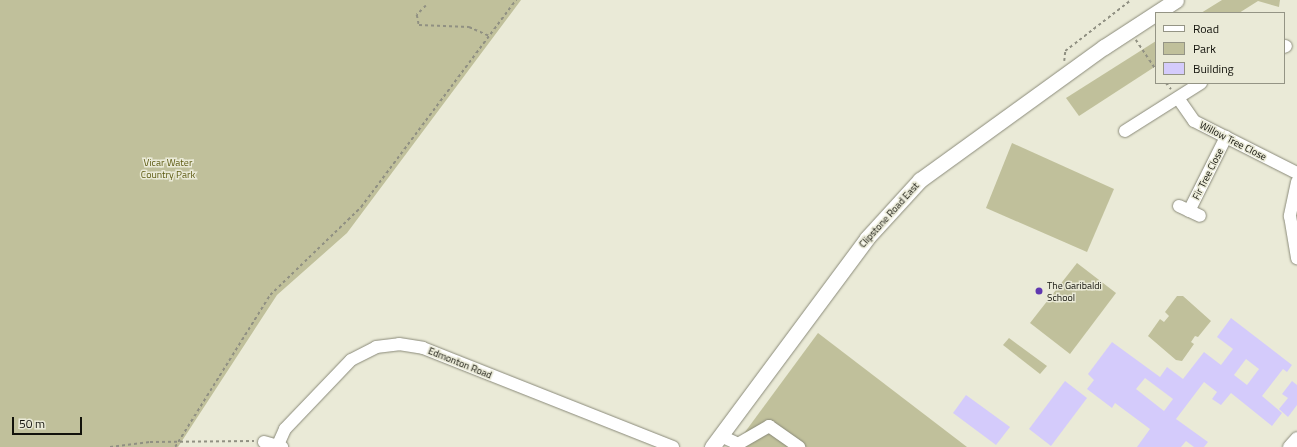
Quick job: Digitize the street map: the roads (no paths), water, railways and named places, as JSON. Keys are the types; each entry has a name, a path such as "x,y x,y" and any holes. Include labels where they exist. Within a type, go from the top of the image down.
{"main road":[{"name":"Clipstone Road East","path":"716,442 867,238 896,204 948,158 1164,5 1176,0"}],"street":[{"path":"1125,131 1199,84"},
{"name":"Willow Tree Close","path":"1178,98 1194,121 1297,173"},
{"name":"Fir Tree Close","path":"1189,211 1226,137"},
{"path":"1297,182 1290,216 1297,258"},
{"name":"Edmonton Road","path":"279,446 285,428 351,360 376,347 399,344 423,348 673,447"},
{"path":"716,442 738,444 769,426 799,447"},
{"path":"1289,447 1297,438"},
{"path":"264,442 279,446"}],"place":[{"name":"The Garibaldi School","path":"1039,291"}],"park label":[{"name":"Vicar Water Country Park","path":"168,168"}]}
